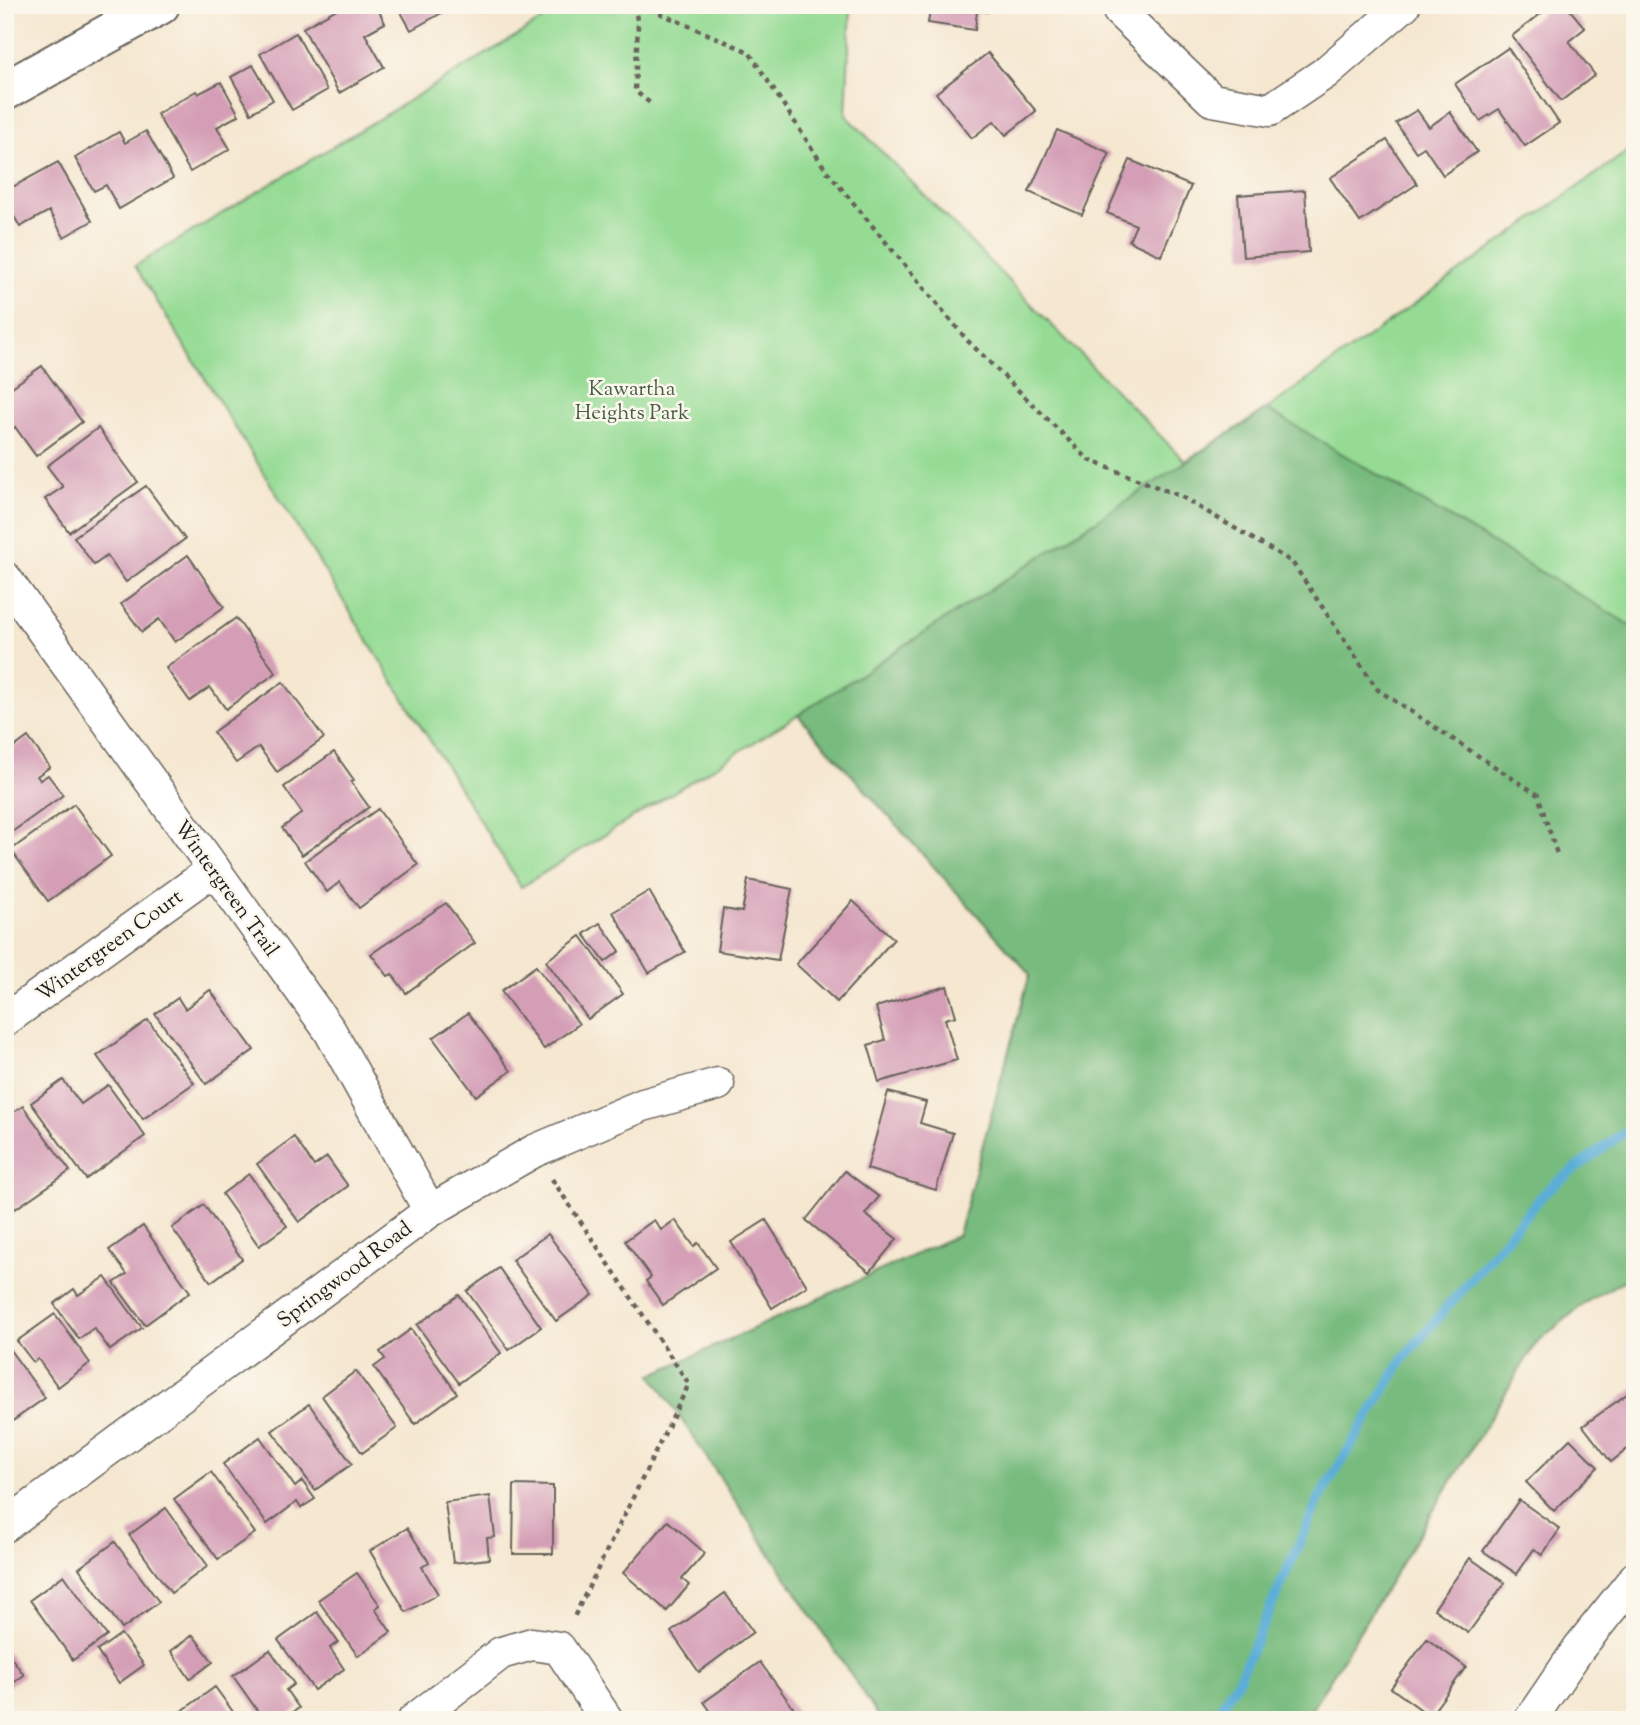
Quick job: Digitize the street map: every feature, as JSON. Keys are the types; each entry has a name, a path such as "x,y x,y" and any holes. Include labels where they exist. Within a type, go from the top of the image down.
{"street":[{"path":"5,91 160,5"},
{"path":"1119,11 1212,100 1270,110 1325,73 1404,5"},
{"name":"Wintergreen Trail","path":"5,578 330,1031 430,1211"},
{"name":"Wintergreen Court","path":"5,1020 214,869"},
{"name":"Springwood Road","path":"5,1526 430,1211 534,1152 643,1105 718,1084"},
{"path":"1530,1720 1578,1648 1635,1578"},
{"path":"414,1720 501,1653 532,1644 559,1648 607,1720"}],"path":[{"path":"634,5 638,24 635,91 650,103"},
{"path":"641,5 749,51 826,170 976,349 1089,460 1182,497 1292,562 1378,690 1538,795 1558,857"},
{"path":"534,1152 689,1384 559,1648"}],"green space":[{"name":"Kawartha Heights Park","path":"567,5 851,5 846,115 1185,461 1267,409 1635,146 1635,1274 1586,1302 1536,1343 1305,1720 881,1720 652,1375 958,1235 1030,974 798,715 521,887 135,266"},
{"path":"1267,409 1635,628 1635,1274 1586,1302 1536,1343 1305,1720 881,1720 652,1375 958,1235 1030,974 798,715"}],"building":[{"path":"344,5 376,5 385,23 365,34 384,67 339,93 303,28"},
{"path":"397,5 456,5 411,30"},
{"path":"931,5 989,5 988,12 977,11 975,30 928,23"},
{"path":"1552,5 1566,5 1585,28 1569,41 1595,75 1561,101 1512,36"},
{"path":"296,33 327,90 292,110 260,54"},
{"path":"1508,48 1559,123 1525,146 1499,109 1480,121 1455,84"},
{"path":"988,53 1036,111 1006,135 994,121 972,138 936,93"},
{"path":"253,65 273,100 251,113 231,77"},
{"path":"221,82 239,115 217,127 230,149 190,172 157,114 196,91 198,94"},
{"path":"1417,110 1429,127 1450,112 1477,152 1443,175 1424,147 1416,152 1396,123"},
{"path":"1057,130 1110,153 1082,215 1029,192"},
{"path":"146,131 173,178 119,209 106,185 94,191 75,158 119,132 125,143"},
{"path":"1387,140 1417,184 1360,222 1330,178"},
{"path":"1130,160 1191,186 1161,256 1129,241 1136,225 1107,213"},
{"path":"58,162 92,221 64,237 49,211 20,227 5,200 5,191"},
{"path":"1305,190 1309,252 1243,257 1238,195"},
{"path":"42,366 82,422 36,456 15,427 5,434 5,392"},
{"path":"98,428 138,482 69,532 45,499 63,487 47,466"},
{"path":"146,486 185,539 126,582 107,556 94,565 74,537"},
{"path":"188,555 224,607 175,642 159,619 142,632 121,604"},
{"path":"236,618 276,673 226,709 210,687 190,701 166,668"},
{"path":"283,682 324,738 277,772 259,747 236,763 213,732"},
{"path":"28,737 50,767 37,776 40,780 48,775 63,795 5,837 5,754"},
{"path":"334,752 369,807 302,855 282,828 302,813 284,787"},
{"path":"74,804 111,856 48,901 11,850"},
{"path":"378,809 418,865 359,908 340,882 327,892 305,861"},
{"path":"748,880 792,889 778,960 717,951 723,909 742,912"},
{"path":"649,891 685,952 649,973 613,912"},
{"path":"853,901 894,939 837,1002 796,964"},
{"path":"446,903 475,943 406,993 392,974 388,976 371,954"},
{"path":"600,923 620,951 605,962 584,934"},
{"path":"581,936 623,994 588,1019 546,961"},
{"path":"536,966 579,1024 544,1049 501,991"},
{"path":"947,986 956,1016 945,1019 957,1060 879,1082 868,1045 885,1040 876,1007"},
{"path":"210,990 254,1050 206,1084 155,1014 178,998 185,1009"},
{"path":"468,1013 511,1071 476,1096 433,1038"},
{"path":"148,1020 194,1083 143,1119 97,1056"},
{"path":"63,1080 81,1104 108,1085 145,1136 86,1179 31,1103"},
{"path":"888,1092 926,1102 920,1123 953,1133 936,1190 867,1169"},
{"path":"23,1106 70,1171 15,1209 5,1195 5,1118"},
{"path":"294,1137 314,1166 327,1157 348,1186 299,1222 257,1164"},
{"path":"845,1171 879,1197 865,1214 897,1239 870,1272 806,1220"},
{"path":"249,1174 287,1226 259,1246 222,1194"},
{"path":"204,1205 242,1259 211,1282 172,1228"},
{"path":"654,1220 661,1230 675,1220 694,1246 698,1243 716,1268 663,1305 646,1281 651,1277 625,1241"},
{"path":"766,1220 807,1286 772,1308 731,1242"},
{"path":"143,1226 190,1292 145,1325 114,1283 127,1274 109,1250"},
{"path":"548,1234 593,1295 556,1321 512,1260"},
{"path":"499,1268 541,1327 509,1350 467,1291"},
{"path":"105,1277 142,1328 110,1350 94,1328 79,1339 54,1304 74,1289 78,1295"},
{"path":"459,1295 501,1353 459,1383 417,1325"},
{"path":"55,1314 90,1363 58,1387 38,1359 33,1362 17,1341"},
{"path":"411,1329 457,1393 415,1424 374,1367 385,1359 380,1352"},
{"path":"7,1346 45,1398 11,1422 5,1414"},
{"path":"356,1371 397,1428 362,1453 322,1396"},
{"path":"1635,1388 1635,1437 1632,1439 1635,1443 1611,1462 1583,1426"},
{"path":"309,1404 352,1464 315,1490 272,1431"},
{"path":"260,1437 295,1487 302,1481 315,1499 301,1508 297,1502 267,1524 223,1464"},
{"path":"1570,1439 1598,1467 1554,1511 1526,1482"},
{"path":"211,1472 255,1533 218,1559 174,1499"},
{"path":"514,1485 553,1486 553,1554 513,1554"},
{"path":"490,1496 495,1537 487,1538 489,1559 453,1563 445,1502"},
{"path":"1519,1500 1560,1529 1542,1555 1534,1549 1517,1574 1483,1551"},
{"path":"166,1508 208,1566 171,1593 129,1535"},
{"path":"668,1521 705,1553 682,1579 689,1585 667,1611 623,1573"},
{"path":"407,1528 429,1562 422,1567 438,1594 406,1612 370,1551"},
{"path":"115,1542 159,1602 122,1629 79,1568"},
{"path":"1470,1558 1505,1583 1468,1633 1434,1609"},
{"path":"357,1573 380,1605 375,1609 391,1632 358,1656 318,1600"},
{"path":"64,1575 107,1636 73,1660 30,1600"},
{"path":"725,1593 753,1632 699,1672 671,1632"},
{"path":"317,1612 338,1642 330,1648 344,1669 314,1690 278,1640"},
{"path":"121,1634 144,1665 119,1683 97,1651"},
{"path":"193,1635 213,1662 190,1679 171,1651"},
{"path":"1427,1639 1466,1667 1430,1716 1391,1688"},
{"path":"5,1649 24,1675 5,1689"},
{"path":"270,1650 294,1684 286,1690 299,1708 282,1720 264,1720 233,1676"},
{"path":"760,1662 797,1713 788,1720 717,1720 704,1702"},
{"path":"215,1687 239,1720 188,1720 182,1711"}],"waterway":[{"path":"1213,1720 1239,1678 1320,1497 1403,1359 1547,1190 1635,1124"}]}
